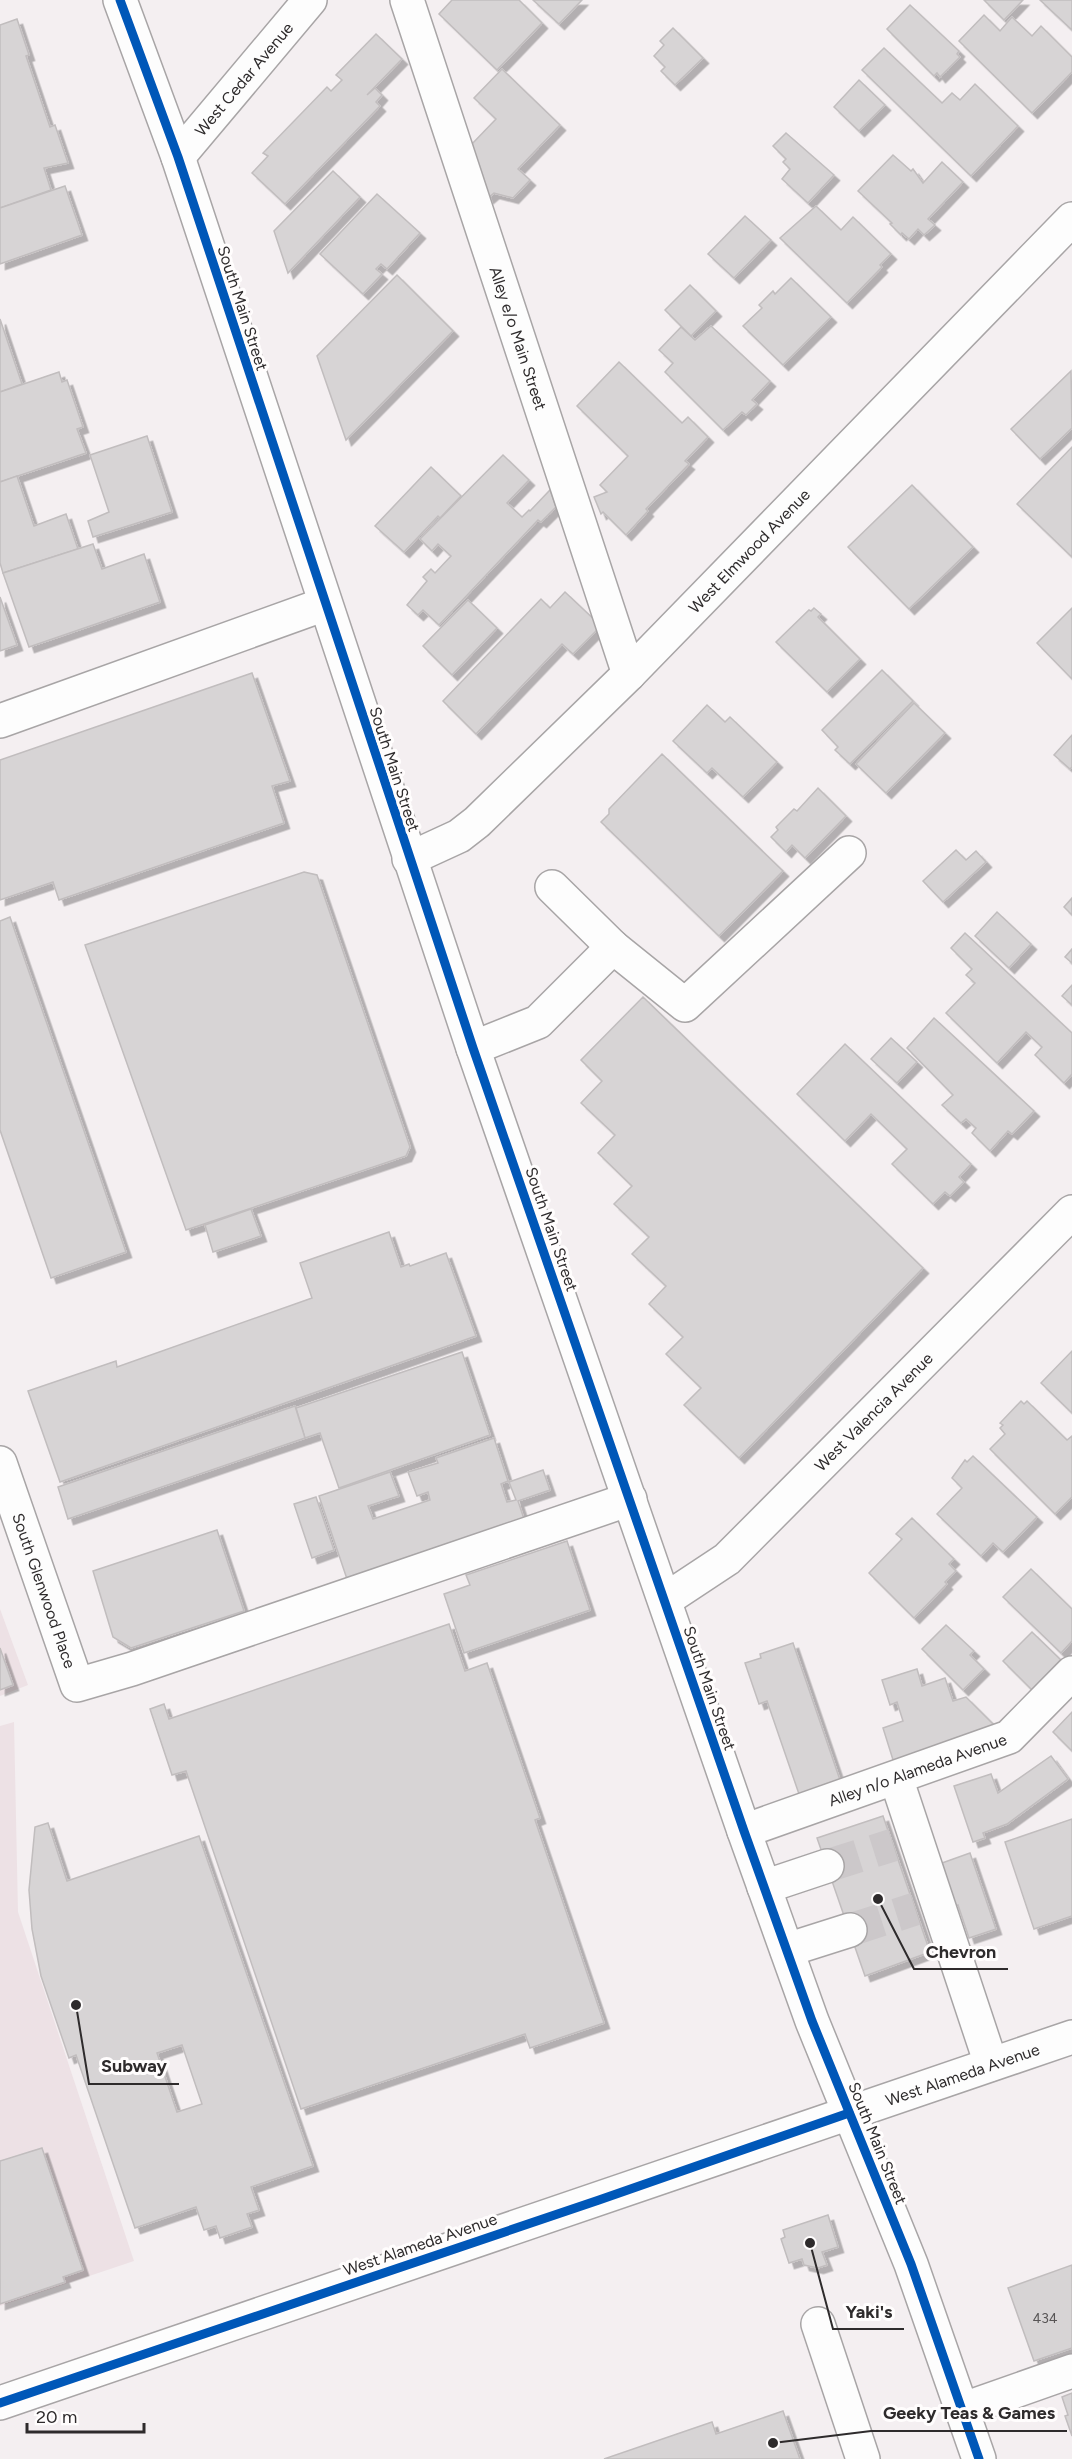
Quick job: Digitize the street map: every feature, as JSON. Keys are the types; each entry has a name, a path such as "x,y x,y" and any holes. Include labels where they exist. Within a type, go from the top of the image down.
{"main road":[{"name":"South Main Street","path":"120,0 178,157 409,859 744,1831 849,2113 911,2264 979,2459"},
{"name":"West Cedar Avenue","path":"178,157 310,0"},
{"name":"Alley e/o Main Street","path":"407,0 629,674"},
{"name":"West Elmwood Avenue","path":"409,859 459,836 629,674 1072,219"},
{"path":"0,721 325,604"},
{"path":"552,886 614,947 685,1005 849,853"},
{"path":"473,1048 538,1022 614,947"},
{"name":"West Valencia Avenue","path":"665,1600 727,1559 1072,1212"},
{"name":"South Glenwood Place","path":"0,1463 77,1685 132,1670 630,1498"},
{"name":"Alley n/o Alameda Avenue","path":"744,1831 1010,1737 1072,1674"},
{"path":"896,1778 904,1841 926,1905 991,2064"},
{"path":"764,1887 827,1866"},
{"path":"787,1950 850,1930"},
{"name":"West Alameda Avenue","path":"0,2403 1072,2037"},
{"path":"818,2324 863,2459"},
{"path":"961,2410 1072,2371"}],"shaded area":[{"path":"0,1609 28,1685 0,1696"},
{"path":"14,1722 18,1912 134,2261 0,2306 0,1726"}],"building":[{"path":"452,0 519,0 542,23 497,70 439,14"},
{"path":"533,0 582,0 559,24"},
{"path":"984,0 1023,0 1004,20"},
{"path":"1040,0 1072,0 1072,30"},
{"path":"910,5 959,51 957,54 960,57 940,77 937,73 934,76 887,29"},
{"path":"984,15 1000,31 1012,17 1032,36 1041,26 1072,57 1072,72 1032,113 959,41"},
{"path":"17,19 29,55 26,56 50,127 55,125 68,163 44,168 51,190 0,208 0,25"},
{"path":"673,28 703,58 675,85 661,71 665,67 654,56 664,45 660,41"},
{"path":"376,34 402,59 367,95 375,88 382,95 376,102 380,106 285,204 252,173 268,156 263,153 327,87 331,91 342,80 336,75"},
{"path":"884,48 942,103 952,93 960,100 975,84 1018,126 971,176 862,70"},
{"path":"502,69 560,125 518,169 530,180 513,198 494,193 488,198 471,145 496,119 474,98"},
{"path":"859,80 885,105 859,131 834,107"},
{"path":"786,133 834,175 808,203 782,179 790,169 783,162 786,159 773,146"},
{"path":"893,155 911,171 913,169 923,183 942,162 963,182 928,219 935,225 924,235 918,229 909,239 902,233 901,235 890,224 892,223 858,191"},
{"path":"333,171 360,197 288,273 274,231"},
{"path":"65,186 82,235 0,264 0,208"},
{"path":"377,194 420,233 387,269 381,264 376,269 382,274 363,294 320,254"},
{"path":"816,206 841,230 853,217 891,254 880,265 882,267 847,303 780,238"},
{"path":"745,216 771,240 734,278 708,254"},
{"path":"397,275 453,331 346,440 317,356"},
{"path":"791,278 831,317 783,365 743,326 762,308 759,305 773,291 775,294"},
{"path":"690,285 716,311 691,336 665,310"},
{"path":"0,319 22,384 0,392"},
{"path":"711,326 770,381 752,400 757,404 746,415 742,412 723,430 665,372 673,363 659,350 681,327 695,340"},
{"path":"619,362 682,423 688,417 708,437 685,461 689,464 646,509 648,511 626,535 603,512 601,514 594,497 607,492 600,485 628,456 577,406"},
{"path":"1071,371 1072,428 1040,459 1011,429"},
{"path":"59,372 62,382 67,380 83,427 77,429 86,453 0,482 0,392"},
{"path":"147,436 172,512 93,537 88,521 109,512 90,455"},
{"path":"1072,447 1072,557 1017,504"},
{"path":"503,455 529,480 507,503 522,517 550,490 556,507 541,522 538,520 439,625 423,610 418,615 407,605 427,581 423,577 431,569 435,573 451,556 438,544 432,551 420,539"},
{"path":"431,467 461,496 440,518 438,516 404,552 375,526"},
{"path":"17,476 34,526 66,514 78,549 3,573 0,563 0,482"},
{"path":"912,485 973,547 909,609 848,547"},
{"path":"93,544 102,569 144,554 160,602 29,647 3,573"},
{"path":"565,592 601,626 573,654 562,644 476,734 443,701 541,599 550,608"},
{"path":"0,597 17,645 0,651"},
{"path":"468,600 497,628 452,675 423,646"},
{"path":"814,608 821,614 818,617 860,659 827,692 776,642 809,610"},
{"path":"1072,608 1072,679 1037,643"},
{"path":"882,670 913,701 850,764 835,750 838,747 822,730"},
{"path":"252,673 290,781 272,786 284,823 59,900 53,882 0,900 0,760"},
{"path":"914,703 945,733 886,793 856,764"},
{"path":"707,705 725,722 730,717 777,762 743,797 712,768 707,773 673,741"},
{"path":"1072,735 1072,767 1070,769 1054,755"},
{"path":"662,754 783,871 719,936 601,822 609,814 609,809"},
{"path":"818,788 846,816 805,858 792,845 786,852 771,837 778,830 776,827 794,809 797,811"},
{"path":"956,850 966,860 976,851 986,862 943,902 923,881"},
{"path":"304,872 317,875 410,1147 406,1156 186,1230 85,945"},
{"path":"1072,898 1072,915 1064,907"},
{"path":"997,912 1031,944 1009,968 975,936"},
{"path":"10,917 126,1252 51,1278 0,1130 0,921"},
{"path":"965,933 1072,1033 1072,1074 1064,1083 1035,1055 1042,1047 1026,1032 997,1063 946,1013 975,983 966,975 972,969 951,948"},
{"path":"1072,949 1072,963 1065,957"},
{"path":"1072,985 1072,1005 1062,996"},
{"path":"643,997 923,1268 739,1458 684,1405 701,1388 666,1354 683,1337 649,1304 666,1286 632,1254 649,1237 614,1204 632,1186 598,1153 615,1135 581,1103 602,1081 581,1060"},
{"path":"934,1018 1034,1111 1012,1134 1008,1131 990,1151 972,1133 976,1128 966,1119 961,1123 942,1105 953,1095 907,1048"},
{"path":"891,1038 917,1062 897,1083 871,1059"},
{"path":"845,1044 971,1164 959,1177 964,1182 950,1196 945,1192 933,1204 892,1164 907,1149 871,1114 845,1141 797,1094"},
{"path":"251,1209 261,1236 213,1252 205,1225"},
{"path":"389,1232 401,1267 446,1253 476,1336 60,1482 28,1391 116,1361 117,1367 312,1298 300,1263"},
{"path":"1072,1351 1072,1413 1041,1383"},
{"path":"462,1352 490,1435 339,1488 320,1433 305,1438 296,1408"},
{"path":"1021,1401 1024,1404 1027,1401 1067,1440 1072,1436 1072,1497 1055,1514 990,1449 1005,1434 1000,1428 1003,1425 1000,1423"},
{"path":"295,1406 305,1438 68,1519 58,1487"},
{"path":"494,1438 508,1481 501,1484 507,1502 516,1500 509,1482 543,1470 550,1490 518,1501 524,1519 347,1579 319,1496 390,1472 399,1496 368,1506 373,1519 430,1500 428,1492 417,1496 408,1472 438,1463 436,1458"},
{"path":"973,1456 1037,1517 1003,1552 993,1543 981,1556 937,1514 962,1488 952,1478 965,1460 967,1462"},
{"path":"316,1497 334,1550 312,1558 294,1504"},
{"path":"912,1518 954,1559 949,1564 956,1571 945,1582 947,1584 914,1618 869,1573 902,1539 896,1534"},
{"path":"217,1530 244,1611 131,1648 113,1637 93,1571"},
{"path":"567,1541 590,1610 464,1653 444,1594 470,1585 466,1575"},
{"path":"1031,1569 1072,1609 1072,1641 1061,1653 1003,1597"},
{"path":"449,1624 465,1671 487,1663 540,1818 535,1820 604,2023 530,2048 525,2034 301,2109 186,1771 172,1775 150,1709 164,1704 169,1719"},
{"path":"946,1625 974,1651 970,1655 984,1669 963,1690 922,1649"},
{"path":"1032,1632 1064,1663 1035,1693 1003,1661"},
{"path":"793,1643 840,1780 799,1794 767,1701 759,1704 745,1663 761,1658 760,1654"},
{"path":"0,1648 13,1685 0,1690"},
{"path":"917,1669 922,1686 945,1678 953,1701 966,1697 997,1728 894,1763 883,1728 903,1721 897,1702 890,1705 882,1680"},
{"path":"1072,1712 1072,1751 1053,1732"},
{"path":"1051,1756 1068,1779 1007,1824 983,1833 985,1838 973,1842 954,1786 991,1774 998,1793"},
{"path":"883,1816 930,1952 865,1976 817,1838"},
{"path":"1072,1819 1072,1916 1034,1929 1005,1842"},
{"path":"48,1823 67,1881 199,1836 313,2166 251,2187 259,2210 247,2214 252,2227 220,2238 216,2226 204,2230 196,2207 135,2228 76,2055 69,2058 41,1976 32,1929 29,1890 35,1827","holes":["182,2045 202,2104 177,2112 157,2053"]},
{"path":"970,1853 996,1929 969,1938 958,1905 955,1906 942,1863"},
{"path":"42,2148 83,2270 63,2277 65,2282 0,2304 0,2161"},
{"path":"828,2215 838,2247 822,2252 827,2265 818,2268 804,2265 802,2259 789,2263 781,2239 785,2237 783,2230"},
{"path":"1072,2265 1072,2348 1034,2361 1008,2288"},
{"path":"1072,2393 1072,2436 1065,2416 1068,2415 1062,2397"},
{"path":"783,2411 800,2459 604,2459 712,2422 716,2434"}],"tunnel":[{"path":"827,1866 893,1845"},
{"path":"850,1930 915,1909"}],"cycle path":[{"path":"120,0 178,157 473,1048 744,1831 812,2021 911,2264 979,2459"},
{"path":"0,2403 849,2113"}],"place":[{"name":"Chevron","path":"878,1899"},
{"name":"Subway","path":"76,2005"},
{"name":"Yaki's","path":"810,2243"},
{"name":"Geeky Teas & Games","path":"773,2443"}]}
